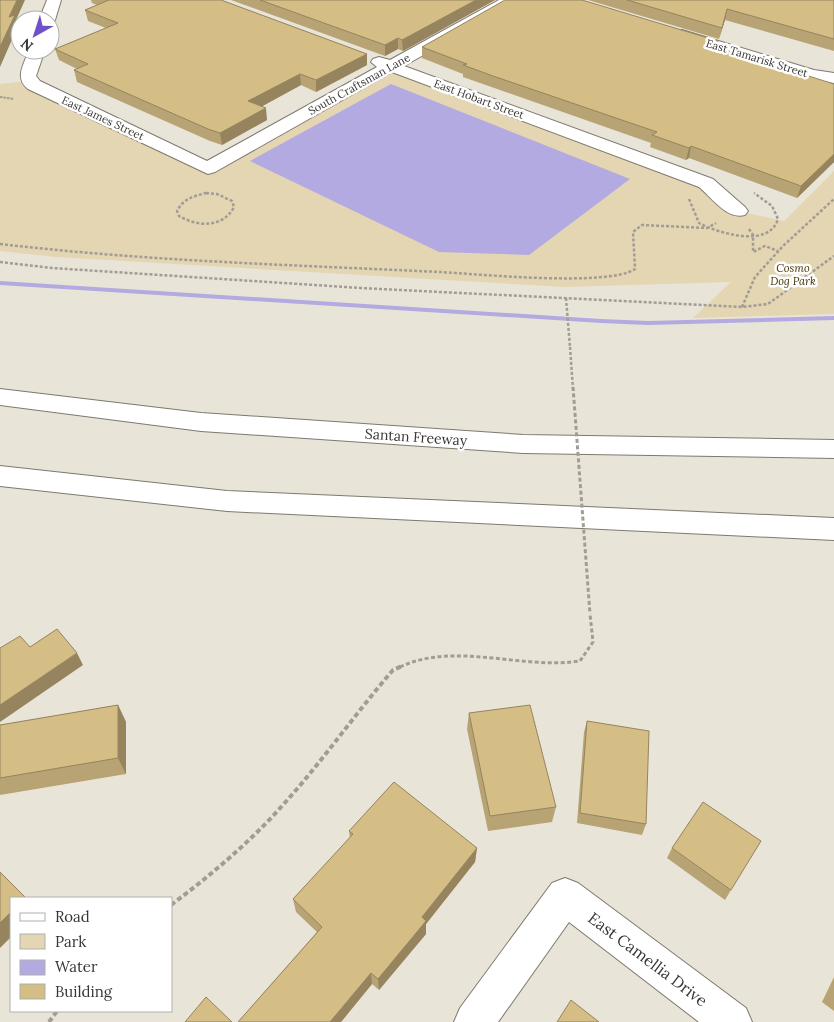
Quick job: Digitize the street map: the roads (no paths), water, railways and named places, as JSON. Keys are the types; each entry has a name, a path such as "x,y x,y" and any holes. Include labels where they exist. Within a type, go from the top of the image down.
{"main road":[{"name":"South Craftsman Lane","path":"208,168 510,0"},
{"name":"East Tamarisk Street","path":"670,32 812,75 834,78"},
{"name":"East Hobart Street","path":"362,56 706,183 738,211"},
{"name":"East James Street","path":"34,60 28,81 34,85 208,168"},
{"name":"Santan Freeway","path":"0,397 201,422 522,444 834,449"},
{"path":"0,476 227,501 834,529"},
{"name":"East Camellia Drive","path":"474,1022 565,896 732,1022"}],"water":[{"path":"391,84 630,179 529,255 439,252 250,161"}],"waterway":[{"path":"0,283 648,323 834,318"}],"park label":[{"name":"Cosmo Dog Park","path":"793,274"}]}
